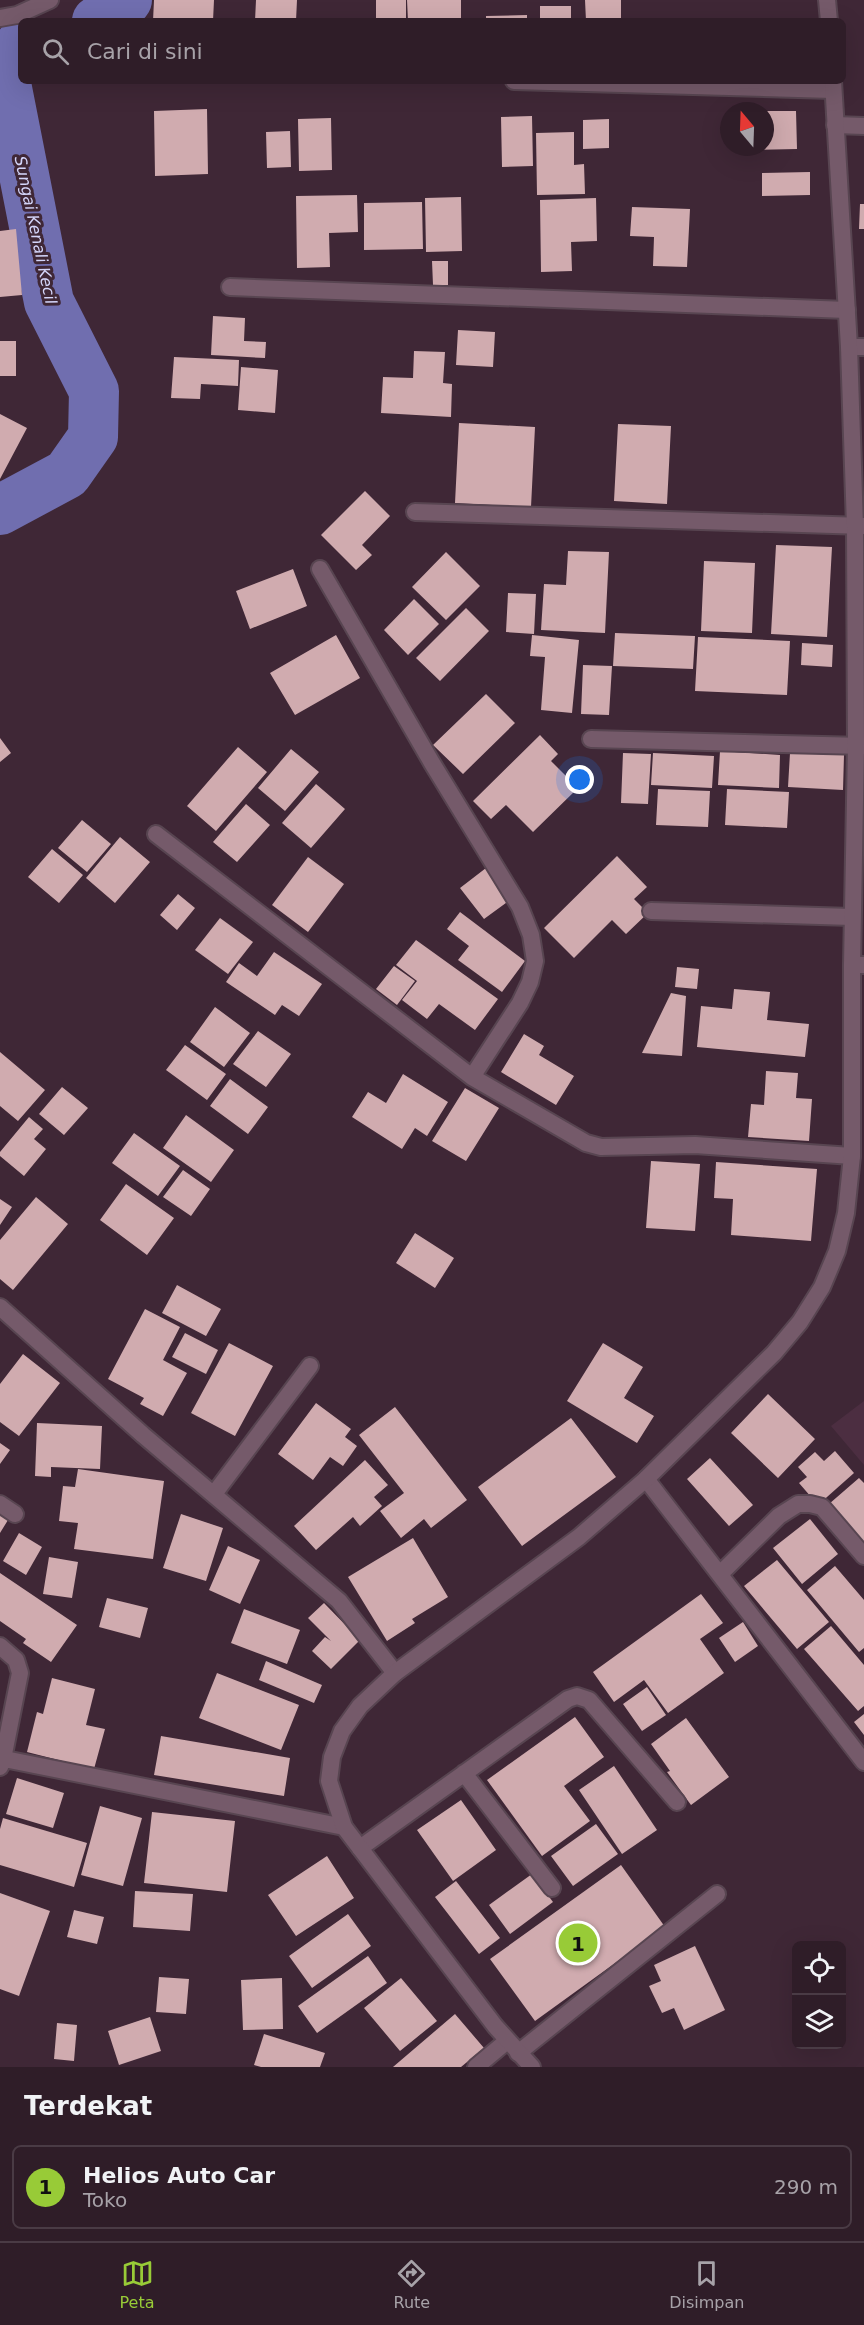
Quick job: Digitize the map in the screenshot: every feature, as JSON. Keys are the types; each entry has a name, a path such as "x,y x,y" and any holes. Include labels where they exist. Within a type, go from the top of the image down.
{"street":[{"path":"0,18 17,15 50,0"},
{"path":"827,0 829,18"},
{"path":"532,2067 513,2047 344,1827 328,1781 332,1757 342,1731 360,1706 395,1673 579,1537 646,1479 774,1353 800,1322 816,1296 837,1251 846,1213 852,1156 858,965 852,917 860,746 857,347 847,310 833,86 705,84"},
{"path":"835,125 864,126"},
{"path":"230,288 847,310"},
{"path":"415,512 859,526"},
{"path":"320,569 432,763 520,907 531,935 535,961 530,982 520,1003 472,1077"},
{"path":"591,739 860,746"},
{"path":"156,834 472,1077 586,1143 601,1147 695,1145 852,1156"},
{"path":"651,910 852,917"},
{"path":"0,1307 143,1435 339,1601 395,1673"},
{"path":"214,1494 310,1366"},
{"path":"646,1479 864,1762"},
{"path":"0,1504 15,1514"},
{"path":"720,1574 779,1516 798,1504 822,1507 864,1556"},
{"path":"0,1646 16,1660 20,1673 1,1761 344,1827"},
{"path":"360,1848 568,1699 577,1696 589,1700 677,1802"},
{"path":"464,1773 552,1888"},
{"path":"476,2067 513,2047 717,1894"}],"shaded area":[{"path":"864,1401 864,1465 831,1426"}],"building":[{"path":"154,0 214,0 213,18 153,18"},
{"path":"256,0 297,0 296,18 255,18"},
{"path":"376,0 406,0 406,18 376,18"},
{"path":"407,0 461,0 461,18 408,18"},
{"path":"585,0 621,0 621,18 586,18"},
{"path":"540,6 571,6 571,18 540,18"},
{"path":"527,15 527,18 486,18 486,16"},
{"path":"207,109 208,174 155,176 154,111"},
{"path":"774,111 796,111 797,149 774,149"},
{"path":"532,116 533,166 502,167 501,117"},
{"path":"331,118 332,170 299,171 298,119"},
{"path":"609,119 609,148 583,149 583,120"},
{"path":"290,131 291,167 267,168 266,132"},
{"path":"574,132 574,165 584,164 585,194 537,195 536,133"},
{"path":"810,172 810,195 762,196 762,173"},
{"path":"357,195 358,232 329,233 330,267 297,268 296,196"},
{"path":"461,197 462,251 426,252 425,198"},
{"path":"596,198 597,241 571,242 572,271 541,272 540,200"},
{"path":"422,202 423,249 364,250 364,203"},
{"path":"860,204 864,204 864,229 859,229"},
{"path":"632,207 690,209 687,267 653,266 654,237 630,236"},
{"path":"16,229 22,295 0,297 0,231"},
{"path":"432,261 448,261 448,285 433,285"},
{"path":"213,316 245,318 244,341 266,342 265,358 211,355"},
{"path":"458,330 495,332 493,367 456,365"},
{"path":"0,341 16,341 16,376 0,376"},
{"path":"414,351 445,352 443,383 452,384 451,417 381,413 383,377 413,378"},
{"path":"174,357 239,360 238,386 201,384 200,399 171,398"},
{"path":"241,367 278,370 275,413 238,410"},
{"path":"0,414 27,428 0,479"},
{"path":"459,423 535,427 531,507 455,503"},
{"path":"618,424 671,426 667,504 614,501"},
{"path":"365,491 390,516 362,545 372,555 356,570 321,535"},
{"path":"776,545 832,547 827,637 771,634"},
{"path":"568,551 609,552 605,633 541,630 544,584 566,585"},
{"path":"446,552 480,586 446,620 412,587"},
{"path":"704,561 755,563 752,633 701,631"},
{"path":"293,569 307,606 250,629 236,591"},
{"path":"508,593 536,594 534,634 506,632"},
{"path":"414,599 439,624 408,655 384,630"},
{"path":"466,608 489,631 440,681 416,658"},
{"path":"615,633 695,636 693,669 613,666"},
{"path":"336,635 360,678 295,715 270,673"},
{"path":"532,635 579,640 572,713 541,710 545,657 530,656"},
{"path":"698,637 790,641 787,695 695,691"},
{"path":"802,643 833,645 832,667 801,665"},
{"path":"583,665 612,666 609,715 581,714"},
{"path":"486,694 515,723 463,774 433,745"},
{"path":"540,735 558,754 551,761 578,788 533,832 506,805 491,819 473,801"},
{"path":"0,738 11,753 0,762"},
{"path":"238,747 267,772 216,831 187,806"},
{"path":"291,749 319,772 285,811 258,788"},
{"path":"720,751 780,755 779,788 718,785"},
{"path":"623,753 651,754 648,804 621,803"},
{"path":"653,753 714,756 712,788 651,785"},
{"path":"790,753 844,755 843,790 788,787"},
{"path":"316,784 345,809 311,848 282,823"},
{"path":"658,789 710,791 708,827 656,825"},
{"path":"727,789 789,792 787,828 725,825"},
{"path":"246,804 270,825 237,862 213,842"},
{"path":"82,820 111,844 87,872 58,848"},
{"path":"120,837 150,862 115,903 86,878"},
{"path":"52,849 83,875 59,903 28,877"},
{"path":"617,856 647,887 634,899 648,913 626,934 612,920 574,958 544,928"},
{"path":"308,857 344,884 308,932 272,905"},
{"path":"486,868 510,900 484,919 460,888"},
{"path":"178,894 195,908 177,930 160,915"},
{"path":"460,912 525,961 502,992 458,960 469,946 447,929"},
{"path":"220,918 253,942 228,974 195,950"},
{"path":"416,940 498,999 475,1030 439,1004 427,1019 402,1000 417,981 396,965"},
{"path":"274,952 322,984 299,1016 282,1005 275,1015 226,982 239,963 257,976"},
{"path":"394,966 415,981 397,1005 376,989"},
{"path":"677,967 699,969 697,989 675,987"},
{"path":"734,989 770,992 767,1020 809,1024 805,1057 697,1047 701,1006 732,1009"},
{"path":"671,993 686,996 682,1056 642,1053"},
{"path":"215,1007 250,1033 224,1067 190,1042"},
{"path":"258,1031 291,1054 266,1087 233,1064"},
{"path":"524,1034 544,1046 539,1055 574,1076 556,1105 501,1072"},
{"path":"185,1045 226,1074 207,1100 166,1070"},
{"path":"0,1052 45,1090 18,1121 0,1106"},
{"path":"766,1071 798,1073 796,1098 812,1099 809,1141 748,1137 751,1104 764,1105"},
{"path":"403,1074 448,1102 427,1136 415,1128 402,1149 352,1117 368,1092 386,1103"},
{"path":"230,1079 268,1107 248,1134 210,1106"},
{"path":"62,1087 88,1108 64,1135 39,1114"},
{"path":"465,1088 499,1108 466,1161 432,1141"},
{"path":"186,1115 234,1150 211,1182 163,1148"},
{"path":"29,1117 43,1129 34,1139 46,1149 24,1176 0,1156 0,1152"},
{"path":"134,1133 180,1166 158,1196 112,1163"},
{"path":"651,1161 700,1164 695,1231 646,1228"},
{"path":"716,1162 817,1169 811,1241 731,1235 733,1199 714,1198"},
{"path":"183,1170 210,1189 191,1216 163,1197"},
{"path":"126,1184 174,1218 147,1255 100,1220"},
{"path":"36,1197 68,1224 13,1290 0,1279 0,1240"},
{"path":"0,1199 12,1207 0,1225"},
{"path":"415,1233 454,1258 435,1288 396,1263"},
{"path":"177,1285 221,1309 206,1336 162,1313"},
{"path":"145,1309 180,1327 163,1360 187,1373 163,1416 140,1404 144,1398 108,1379"},
{"path":"185,1333 218,1350 206,1374 172,1357"},
{"path":"229,1343 273,1366 235,1436 191,1413"},
{"path":"603,1343 643,1367 624,1398 654,1416 637,1443 567,1401"},
{"path":"23,1354 60,1383 19,1436 0,1422 0,1384"},
{"path":"768,1394 815,1439 778,1478 731,1433"},
{"path":"316,1403 351,1429 345,1437 357,1446 343,1466 330,1457 313,1480 278,1454"},
{"path":"395,1407 467,1500 431,1528 424,1519 401,1538 380,1511 404,1493 359,1435"},
{"path":"571,1418 616,1477 522,1546 478,1487"},
{"path":"37,1423 102,1426 100,1469 51,1467 51,1477 35,1476"},
{"path":"0,1443 10,1450 0,1464"},
{"path":"835,1451 854,1473 818,1505 799,1483 807,1477 798,1467 815,1452 824,1461"},
{"path":"710,1458 753,1505 729,1526 687,1479"},
{"path":"365,1460 388,1485 374,1497 382,1506 360,1526 353,1517 316,1550 294,1526"},
{"path":"78,1469 164,1481 153,1559 74,1549 78,1523 59,1521 63,1486 75,1487"},
{"path":"859,1478 864,1483 864,1542 829,1504"},
{"path":"181,1514 223,1528 206,1581 163,1568"},
{"path":"0,1515 8,1520 0,1533"},
{"path":"810,1519 838,1554 802,1584 773,1548"},
{"path":"19,1533 42,1547 26,1575 3,1561"},
{"path":"413,1538 448,1597 412,1619 415,1623 387,1641 348,1577"},
{"path":"228,1546 260,1560 240,1604 209,1590"},
{"path":"49,1557 78,1562 72,1598 43,1594"},
{"path":"777,1560 829,1622 797,1649 744,1586"},
{"path":"835,1566 864,1600 864,1648 859,1652 807,1590"},
{"path":"0,1573 77,1625 51,1662 23,1643 26,1639 0,1621"},
{"path":"701,1594 723,1623 700,1639 724,1673 668,1713 644,1680 614,1702 593,1672"},
{"path":"107,1598 148,1608 140,1638 99,1627"},
{"path":"324,1603 360,1640 331,1669 312,1651 325,1637 331,1641 308,1618"},
{"path":"244,1609 300,1630 287,1664 231,1643"},
{"path":"743,1622 758,1646 735,1662 719,1638"},
{"path":"831,1626 864,1665 864,1706 858,1711 804,1649"},
{"path":"266,1661 322,1685 314,1703 259,1680"},
{"path":"217,1673 299,1705 281,1750 199,1718"},
{"path":"52,1678 95,1689 86,1725 105,1729 94,1769 27,1752 37,1712 43,1714"},
{"path":"647,1687 666,1715 642,1731 623,1704"},
{"path":"864,1714 864,1735 854,1722"},
{"path":"575,1717 604,1757 564,1786 590,1821 542,1856 487,1780"},
{"path":"686,1718 729,1777 691,1805 667,1772 670,1771 651,1744"},
{"path":"161,1736 290,1758 284,1796 154,1775"},
{"path":"614,1766 657,1830 622,1854 579,1790"},
{"path":"17,1778 64,1793 53,1828 6,1814"},
{"path":"461,1800 496,1850 453,1881 417,1830"},
{"path":"100,1806 142,1818 123,1886 81,1875"},
{"path":"152,1812 235,1821 227,1892 144,1883"},
{"path":"3,1818 87,1843 74,1887 0,1865 0,1829"},
{"path":"596,1824 618,1854 573,1886 551,1856"},
{"path":"327,1856 354,1898 296,1936 268,1895"},
{"path":"621,1865 665,1927 535,2021 490,1959"},
{"path":"532,1874 553,1902 510,1934 489,1905"},
{"path":"456,1881 500,1938 479,1954 435,1897"},
{"path":"135,1891 193,1894 190,1931 133,1927"},
{"path":"0,1893 50,1911 19,1996 0,1989"},
{"path":"74,1910 104,1917 97,1944 67,1937"},
{"path":"348,1914 371,1946 312,1988 289,1956"},
{"path":"695,1946 725,2010 684,2030 674,2008 662,2013 649,1986 661,1981 654,1965"},
{"path":"368,1956 387,1983 317,2033 298,2006"},
{"path":"159,1977 189,1979 186,2014 156,2012"},
{"path":"282,1978 283,2029 243,2030 241,1980"},
{"path":"401,1978 437,2021 400,2051 364,2008"},
{"path":"455,2014 484,2048 461,2067 393,2067"},
{"path":"150,2017 161,2051 119,2065 108,2031"},
{"path":"57,2023 77,2025 74,2061 54,2059"},
{"path":"264,2034 325,2053 320,2067 254,2065"}],"waterway":[{"name":"Sungai Kenali Kecil","path":"102,18 120,8 127,0"},
{"name":"Sungai Kenali Kecil","path":"0,510 67,474 93,437 94,391 49,302 4,73 18,48"}],"place":[{"name":"Helios Auto Car","path":"578,1943"}]}
